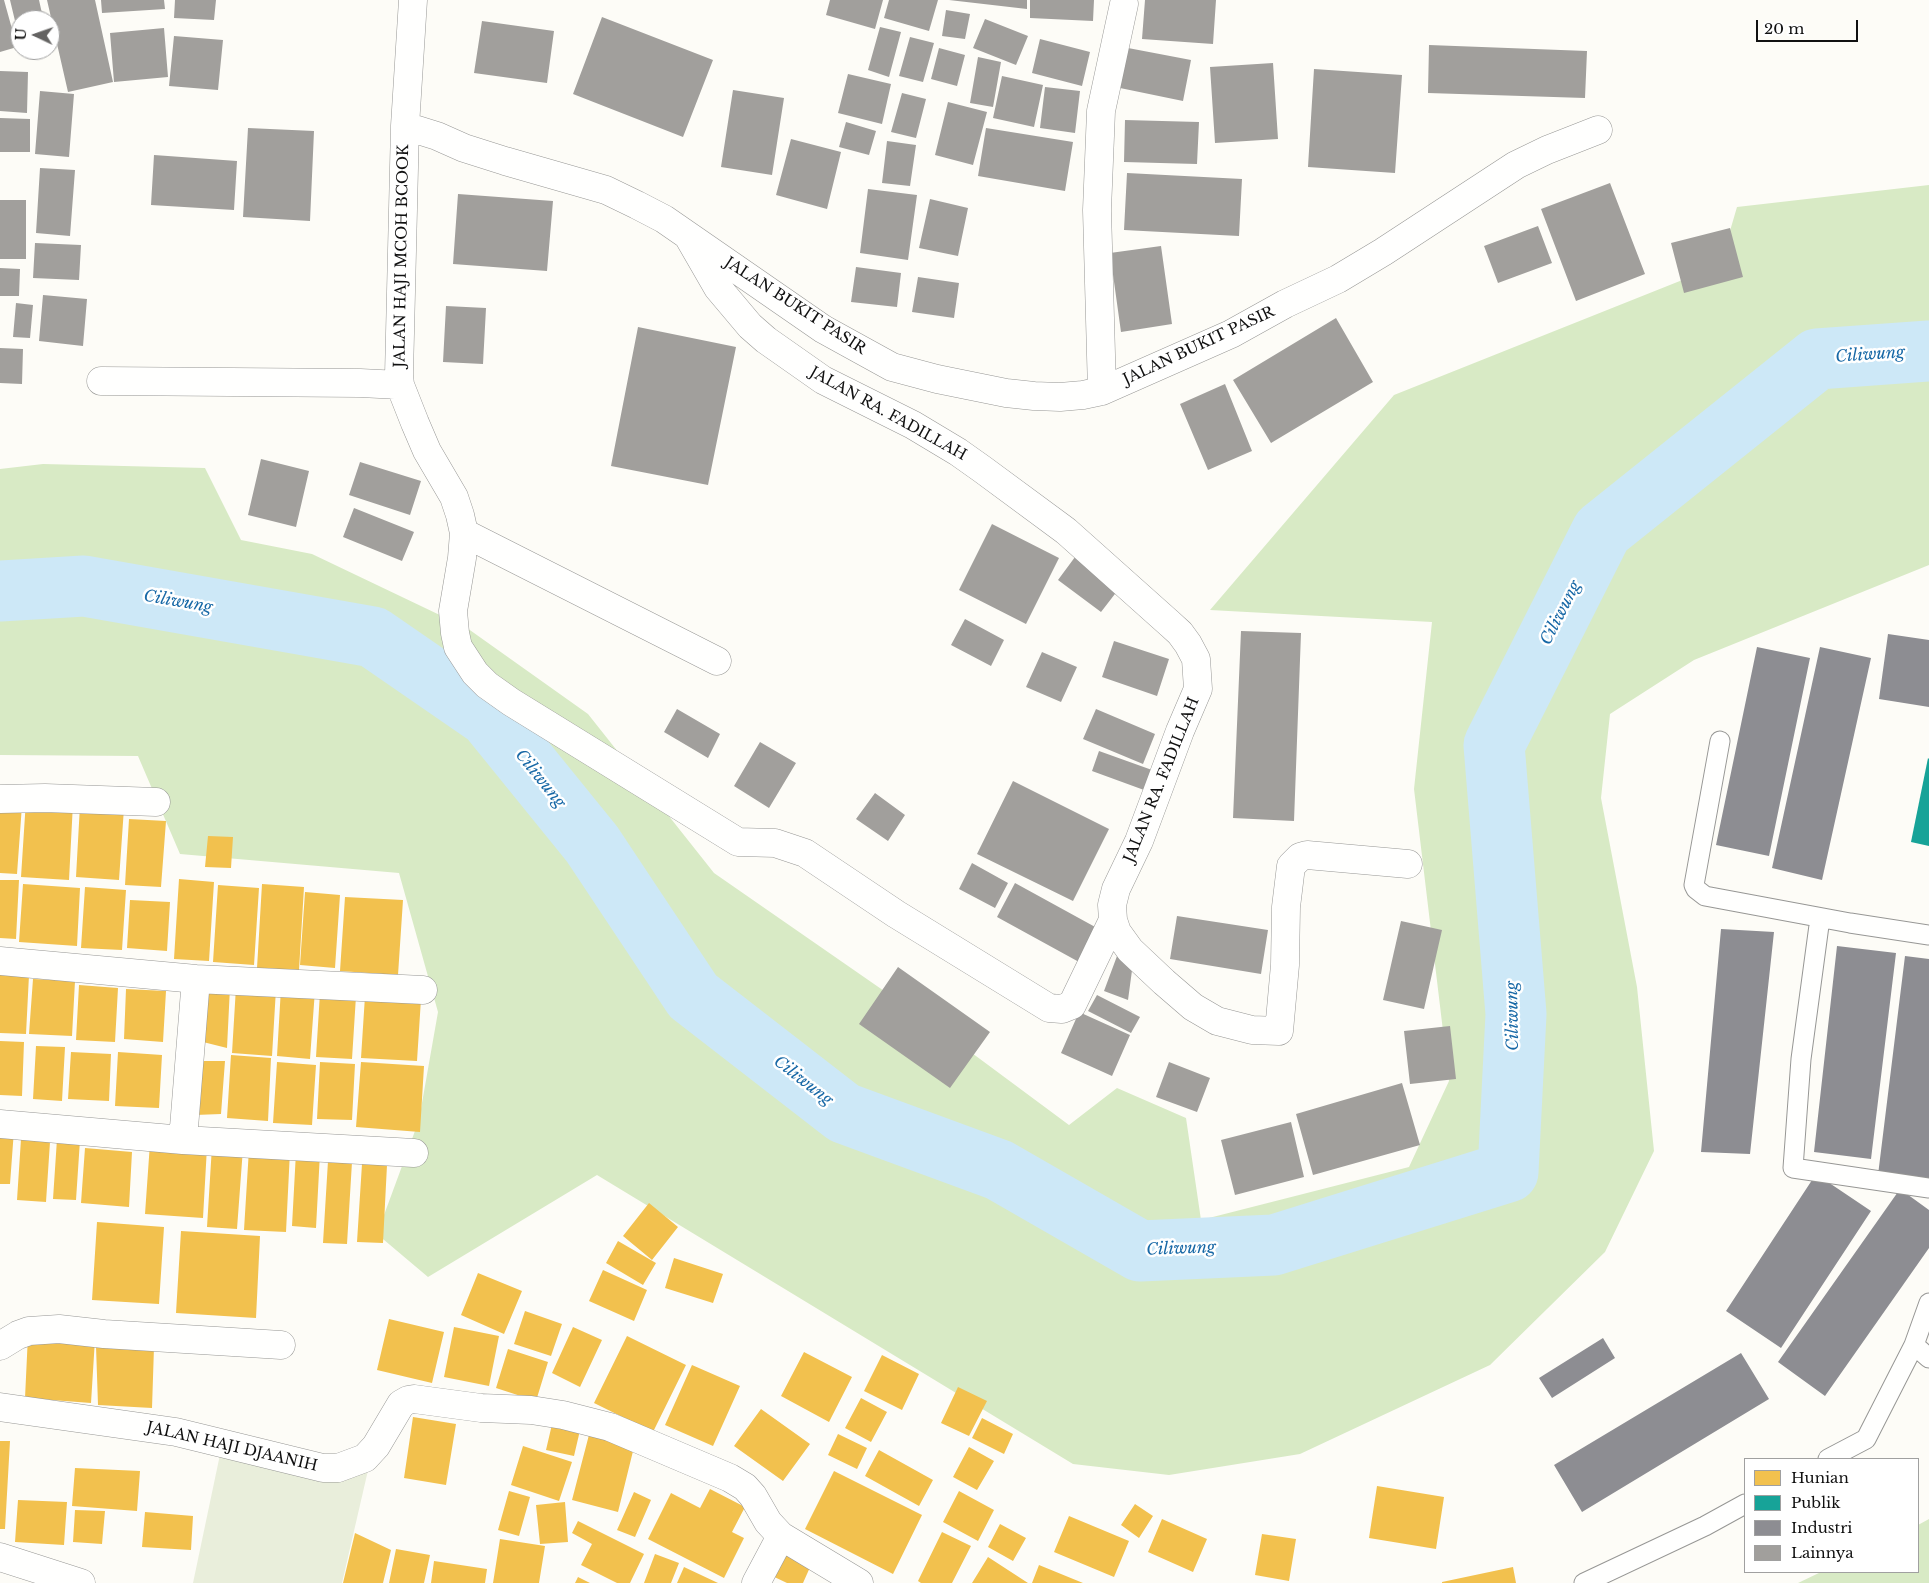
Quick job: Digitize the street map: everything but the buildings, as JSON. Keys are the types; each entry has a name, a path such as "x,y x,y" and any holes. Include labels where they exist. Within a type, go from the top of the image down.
{"street":[{"path":"405,126 413,0"},
{"path":"1102,391 1097,210 1101,111 1124,4"},
{"name":"JALAN BUKIT PASIR","path":"405,126 437,136 464,148 606,190 664,219 823,328 892,368 937,380 1034,396 1075,396 1102,391 1231,334 1338,279 1516,165 1547,150 1598,130"},
{"name":"JALAN HAJI MCOH BCOOK","path":"405,126 400,386 427,450 454,497 464,533 462,558 453,610 458,647 475,673 486,685 511,702 738,842 775,844 804,853 896,914 1049,1008 1056,1010 1072,1005 1113,920"},
{"name":"JALAN RA. FADILLAH","path":"688,236 718,288 750,326 766,340 822,380 913,425 982,469 1066,531 1180,633 1188,644 1196,659 1198,689 1180,730 1139,841 1116,889 1112,905 1113,920"},
{"path":"101,381 360,383 400,386"},
{"path":"464,533 717,661"},
{"path":"0,799 45,798 156,802"},
{"path":"1113,920 1117,932 1130,950 1193,1007 1217,1021 1235,1027 1279,1031 1285,965 1286,907 1291,866 1300,857 1307,855 1408,864"},
{"path":"0,962 196,979 423,990"},
{"path":"183,1140 196,979"},
{"path":"0,1124 183,1140 414,1153"},
{"path":"0,1346 18,1335 29,1331 59,1329 104,1334 281,1345"},
{"name":"JALAN HAJI DJAANIH","path":"0,1406 176,1432 323,1468 338,1468 365,1458 376,1446 400,1404 408,1400 481,1408 531,1410 563,1415 610,1427 730,1478 745,1487 753,1496 768,1522 781,1536 859,1583"},
{"path":"756,1583 781,1536"},
{"path":"0,1558 81,1583"}],"lane":[{"path":"1720,741 1694,885 1696,890 1705,896 1820,918 1929,935"},
{"path":"1820,918 1801,1059 1793,1168 1929,1188"},
{"path":"1830,1458 1866,1439 1914,1345 1929,1303"},
{"path":"1914,1345 1929,1358"},
{"path":"1584,1583 1705,1526 1744,1505"}],"green space":[{"path":"1929,185 1929,565 1694,660 1610,714 1601,798 1637,987 1654,1151 1605,1252 1490,1365 1300,1454 1169,1475 1073,1464 597,1175 428,1277 377,1234 419,1120 438,1012 399,873 180,854 138,756 0,755 0,469 43,464 205,468 241,540 312,554 467,628 588,714 714,873 949,1036 1069,1125 1117,1088 1186,1118 1201,1220 1409,1167 1449,1081 1414,789 1432,622 1210,610 1394,395 1720,265 1737,207"},
{"path":"222,1445 369,1466 342,1583 193,1583"},
{"path":"1929,1519 1929,1583 1798,1583 1819,1573 1919,1573 1919,1524"}],"waterway":[{"name":"Ciliwung","path":"0,591 84,586 373,637 489,717 592,844 693,996 844,1113 999,1170 1140,1251 1274,1245 1508,1172 1516,1014 1494,745 1602,531 1817,359 1929,351"}]}
